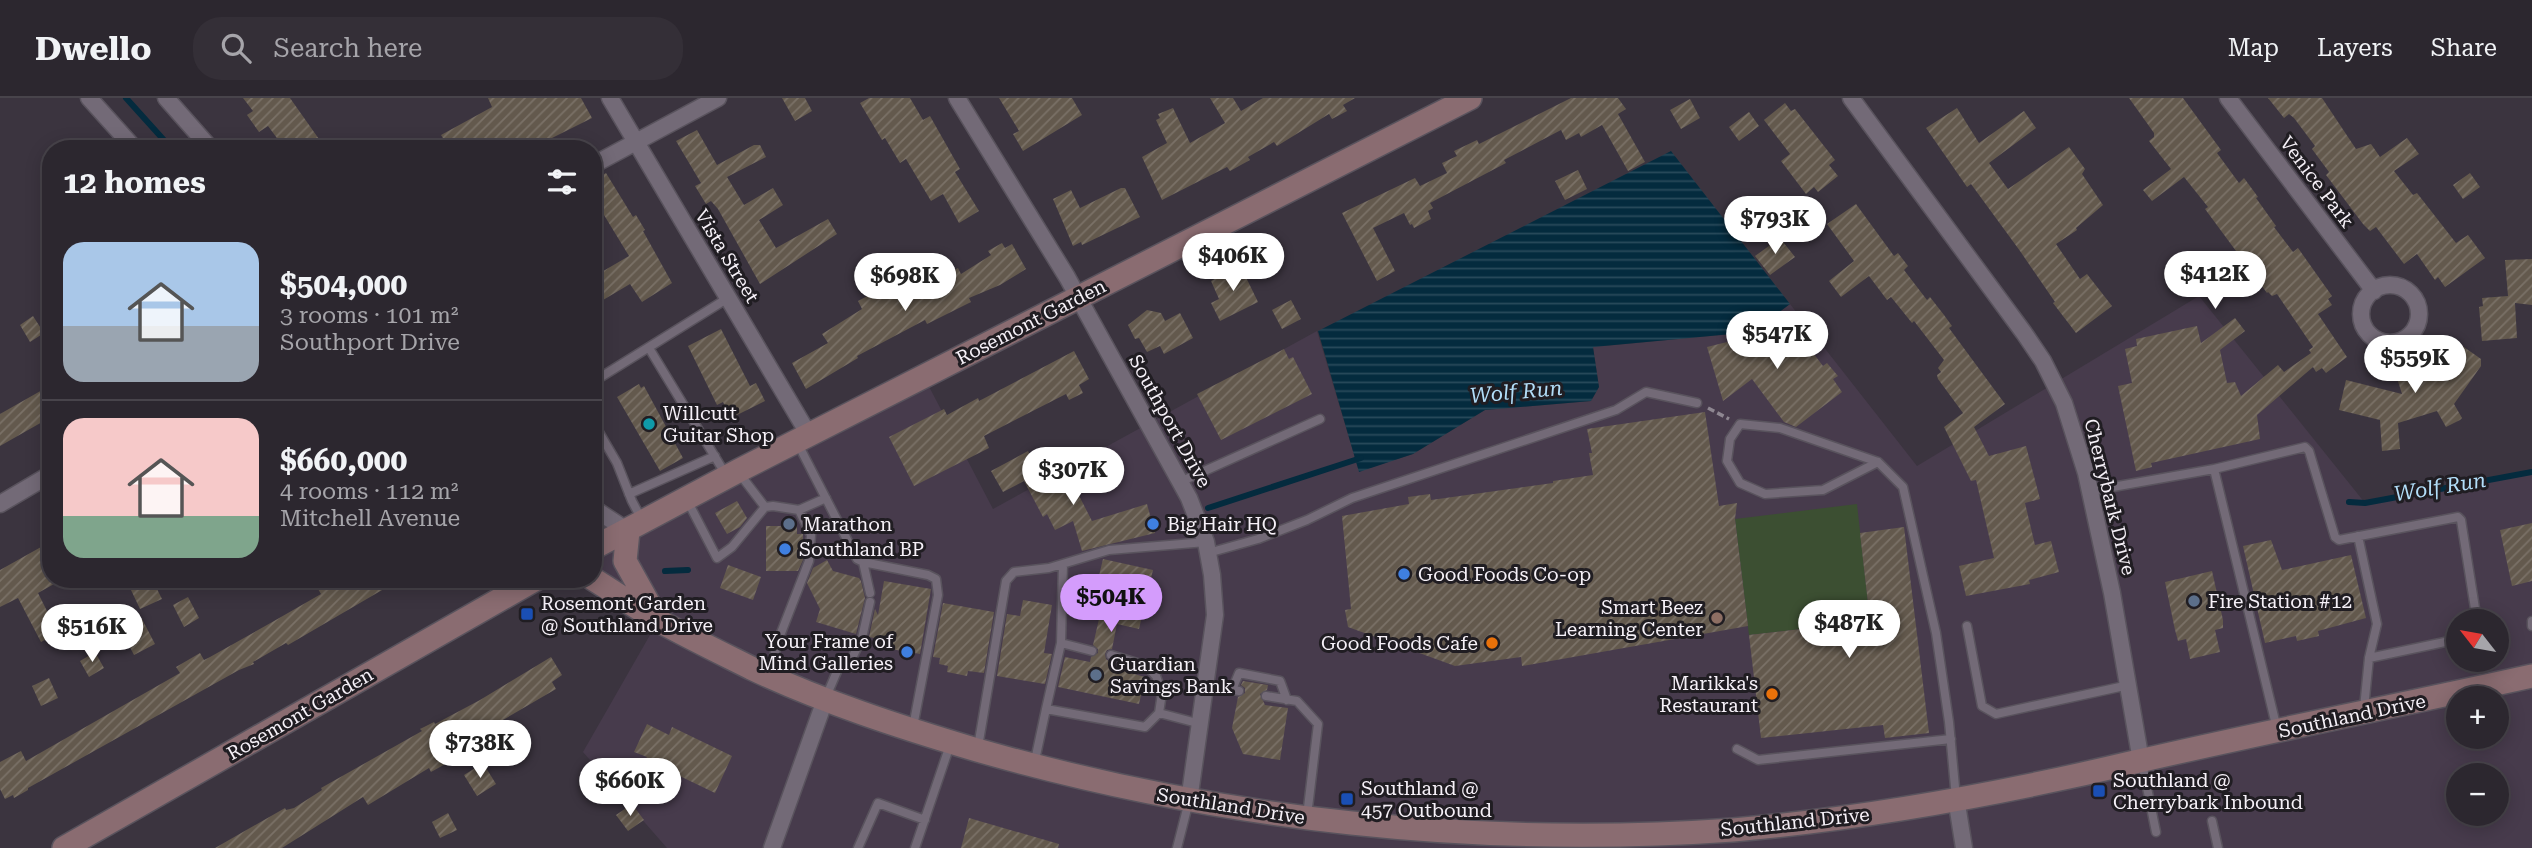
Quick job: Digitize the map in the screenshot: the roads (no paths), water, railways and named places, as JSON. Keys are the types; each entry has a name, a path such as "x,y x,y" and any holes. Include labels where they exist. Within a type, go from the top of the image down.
{"main road":[{"name":"Rosemont Garden","path":"602,544 803,438 1470,98"},
{"path":"636,527 625,561 635,583 659,621"},
{"name":"Southland Drive","path":"602,585 659,621 825,700 951,742 1034,766 1189,802 1307,819 1576,842 1730,830 1919,807 2095,772 2532,676"},
{"name":"Rosemont Garden","path":"64,848 520,588"}],"street":[{"path":"89,98 127,140"},
{"path":"166,98 203,140"},
{"name":"Vista Street","path":"610,98 728,298 803,438"},
{"path":"602,160 718,98"},
{"name":"Southport Drive","path":"957,98 1078,298 1189,498 1207,548 1212,575 1214,615 1189,802"},
{"name":"Cherrybark Drive","path":"1851,98 2043,361 2064,403 2090,491 2130,685 2141,761"},
{"name":"Venice Park","path":"2228,98 2374,291"},
{"path":"0,504 42,479"},
{"path":"602,512 636,527"},
{"path":"772,848 825,700"},
{"path":"1956,798 1964,848"}],"lane":[{"path":"602,377 728,298"},
{"path":"649,348 715,456 765,507"},
{"path":"978,750 1006,581 1014,572 1049,568 1109,550 1207,548 1258,539 1307,520 1352,498 1616,410 1646,393 1697,403"},
{"path":"1180,482 1320,419"},
{"path":"1878,463 1823,490 1765,494 1740,483 1727,461 1730,439 1740,424 1780,428 1878,463 1903,486 1936,634 1951,739 1956,798"},
{"path":"602,437 617,463 629,494 636,527"},
{"path":"803,438 826,498 857,559 936,579 938,586 912,729"},
{"path":"2090,491 2214,469 2305,447 2309,451 2335,537 2339,540 2458,517 2461,520 2475,609"},
{"path":"629,494 715,456"},
{"path":"2214,469 2278,732"},
{"path":"687,500 717,558 732,547 765,507 799,510 826,498"},
{"path":"768,675 809,561 811,536 799,510"},
{"path":"2358,536 2377,624 2369,658 2363,713"},
{"path":"825,700 838,669 853,656 862,638 870,597 863,562"},
{"path":"1034,766 1060,643 1063,564"},
{"path":"1967,626 1982,706 1996,714 2130,685"},
{"path":"2369,658 2446,642"},
{"path":"1060,643 1092,651"},
{"path":"1046,709 1145,727 1159,713 1162,692 1156,676 1147,666 1111,656"},
{"path":"1206,685 1235,690 1239,673 1280,681 1287,700"},
{"path":"1266,696 1297,701 1318,724 1307,819"},
{"path":"1159,713 1200,723"},
{"path":"1737,749 1758,760 1951,739"},
{"path":"915,848 951,742"},
{"path":"2141,761 2156,832"},
{"path":"1177,848 1189,802"},
{"path":"858,848 878,803 925,820"},
{"path":"2212,821 2218,848"}],"water":[{"path":"1671,151 1790,304 1753,332 1593,347 1599,387 1591,401 1485,410 1413,454 1359,472 1318,331"}],"waterway":[{"name":"Wolf Run","path":"126,98 164,140"},
{"name":"Wolf Run","path":"1208,508 1361,458"},
{"name":"Wolf Run","path":"2349,502 2365,503 2532,472"},
{"name":"Wolf Run","path":"665,571 688,570"}],"place":[{"name":"Willcutt Guitar Shop","path":"649,424"},
{"name":"Marathon","path":"789,524"},
{"name":"Big Hair HQ","path":"1153,524"},
{"name":"Southland BP","path":"785,549"},
{"name":"Good Foods Co-op","path":"1404,574"},
{"name":"Fire Station #12","path":"2194,601"},
{"name":"Rosemont Garden @ Southland Drive","path":"527,614"},
{"name":"Smart Beez Learning Center","path":"1717,618"},
{"name":"Good Foods Cafe","path":"1492,643"},
{"name":"Your Frame of Mind Galleries","path":"907,652"},
{"name":"Guardian Savings Bank","path":"1096,675"},
{"name":"Marikka's Restaurant","path":"1772,694"},
{"name":"Southland @ Cherrybark Inbound","path":"2099,791"},
{"name":"Southland @ 457 Outbound","path":"1347,799"}]}
